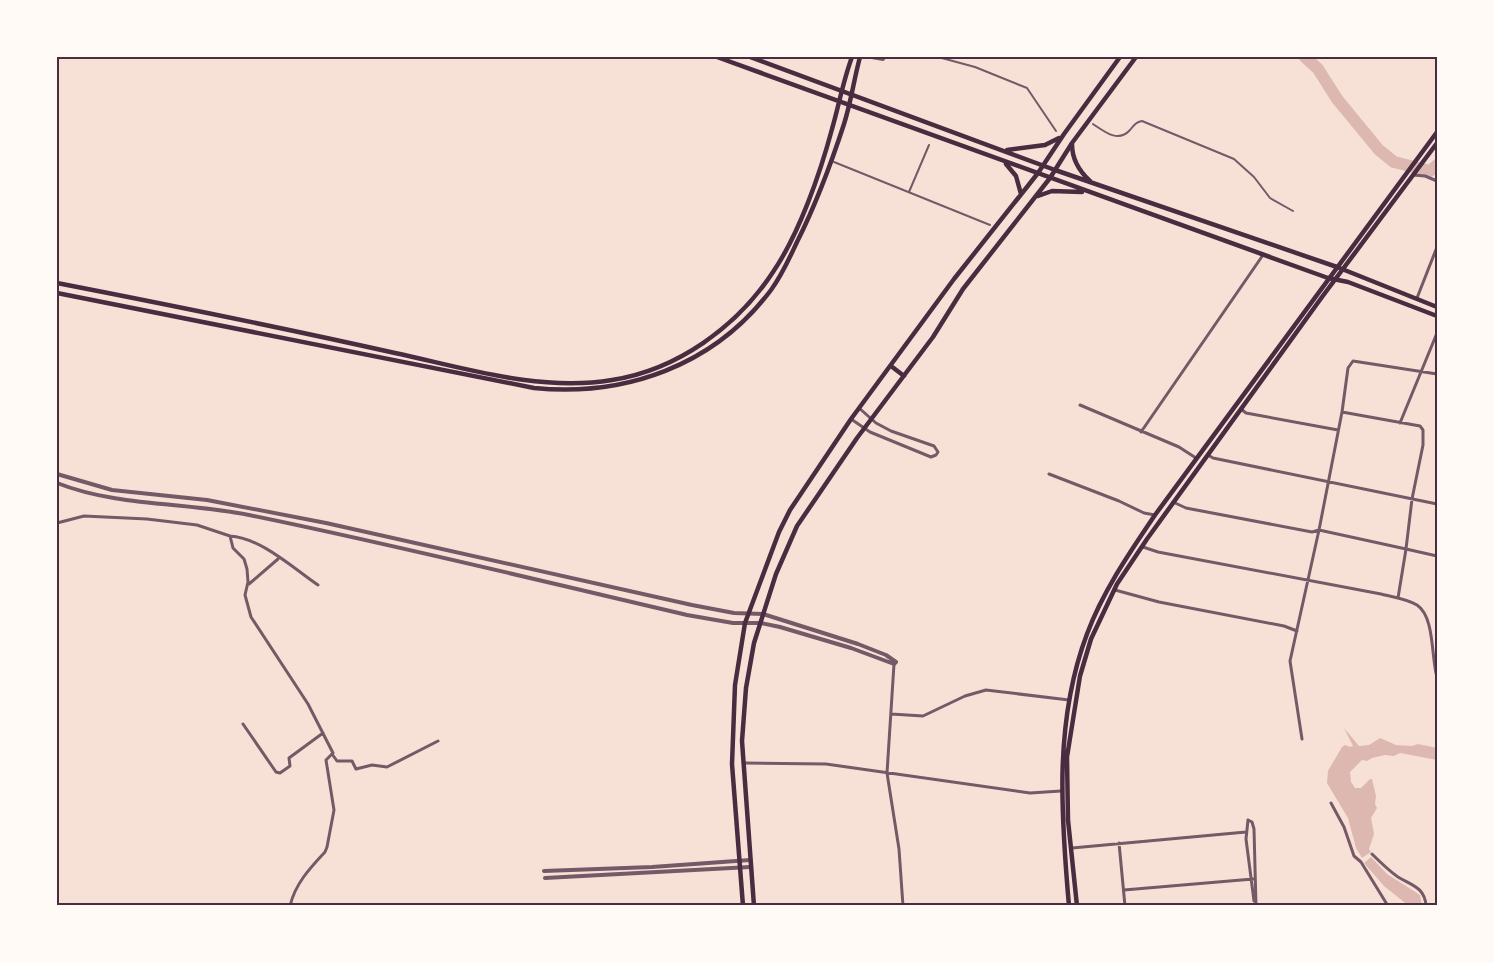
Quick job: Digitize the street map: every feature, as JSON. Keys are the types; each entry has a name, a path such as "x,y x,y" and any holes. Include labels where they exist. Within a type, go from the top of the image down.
{"main road":[{"path":"717,57 1089,193 1328,278 1348,282 1437,316"},
{"path":"750,57 1055,170 1336,267 1437,307"},
{"path":"57,283 283,328 506,377 562,384 594,383 623,378 667,363 706,341 741,312 761,289 780,262 811,194 852,57"},
{"path":"57,293 534,388 579,390 623,385 674,368 705,351 732,331 764,298 782,273 810,213 849,106 860,57"},
{"path":"743,906 732,759 735,685 748,614 790,510 859,408 954,279 1038,173 1120,57"},
{"path":"754,906 742,734 746,688 754,643 763,614 776,574 797,526 864,429 933,337 963,289 1050,178 1072,143 1136,57"},
{"path":"1069,906 1061,791 1063,752 1071,685 1087,633 1130,551 1155,515 1437,132"},
{"path":"1002,150 1023,150 1045,145 1064,134"},
{"path":"1072,143 1075,162 1083,175 1092,183"},
{"path":"1077,906 1067,803 1067,757 1070,728 1084,659 1102,613 1173,502 1437,143"},
{"path":"1001,160 1013,171 1021,194"},
{"path":"1033,199 1052,190 1089,193"},
{"path":"891,366 904,376"},
{"path":"732,759 743,760"},
{"path":"734,784 745,782"}],"street":[{"path":"866,57 883,60 886,57"},
{"path":"938,57 975,67 1027,88 1056,131"},
{"path":"1093,124 1120,137 1137,122 1142,121 1234,159 1254,177 1270,198 1293,211"},
{"path":"909,192 929,146"},
{"path":"834,162 990,225"},
{"path":"1415,173 1437,180"},
{"path":"1416,299 1437,247"},
{"path":"1141,432 1264,254"},
{"path":"1400,423 1437,333"},
{"path":"1302,739 1290,661 1309,582 1350,362 1358,361 1437,374"},
{"path":"1080,405 1179,447 1197,458"},
{"path":"851,419 864,429 931,457 939,452 934,446 891,431 859,408"},
{"path":"1241,410 1246,413 1338,430"},
{"path":"1342,412 1420,426 1425,433 1412,500 1398,598"},
{"path":"1208,455 1213,458 1437,504"},
{"path":"57,474 112,490 207,500 326,523 692,605 748,614 763,614 876,651 894,660 896,662 894,664 886,773 898,849 903,906"},
{"path":"1048,474 1144,513 1155,515"},
{"path":"57,483 122,501 206,507 247,514 399,547 687,615 780,627 894,664"},
{"path":"1173,502 1186,508 1312,532 1319,530 1437,556"},
{"path":"57,523 84,516 147,519 197,525 252,542 318,585"},
{"path":"230,536 233,548 244,559 248,574 245,595 253,622 308,704 332,754 338,761 352,761 356,769 372,765 387,767 438,741"},
{"path":"1143,547 1158,552 1398,598 1416,604 1425,615 1430,630 1437,677"},
{"path":"248,585 278,558"},
{"path":"1115,590 1159,602 1284,626 1297,631"},
{"path":"891,714 923,716 965,696 986,690 1069,700"},
{"path":"243,724 276,772 280,773 290,766 289,758 322,734"},
{"path":"290,906 303,878 327,847 334,810 326,760 332,754"},
{"path":"743,760 826,764 1030,793 1061,791"},
{"path":"1330,803 1344,826 1354,856 1361,862 1388,906"},
{"path":"1248,820 1252,822 1254,829 1255,906 1246,832 1248,820"},
{"path":"1072,848 1246,832"},
{"path":"1119,843 1125,906"},
{"path":"1372,854 1399,878 1418,887 1424,896 1426,906"},
{"path":"544,871 750,860"},
{"path":"545,878 750,867"},
{"path":"1124,890 1252,879"}],"shaded area":[{"path":"1344,728 1359,746 1369,745 1380,738 1396,745 1418,744 1437,748 1437,760 1400,753 1394,756 1385,755 1367,761 1362,760 1350,772 1351,782 1355,788 1361,788 1372,779 1376,796 1377,808 1371,818 1374,834 1369,849 1371,852 1362,858 1356,848 1348,818 1327,783 1328,771 1342,747 1353,746"},
{"path":"1371,857 1387,874 1420,895 1422,906 1409,906 1384,886 1364,863"}],"waterway":[{"path":"1305,57 1318,69 1337,99 1379,150 1394,162 1430,171 1437,165"}]}
